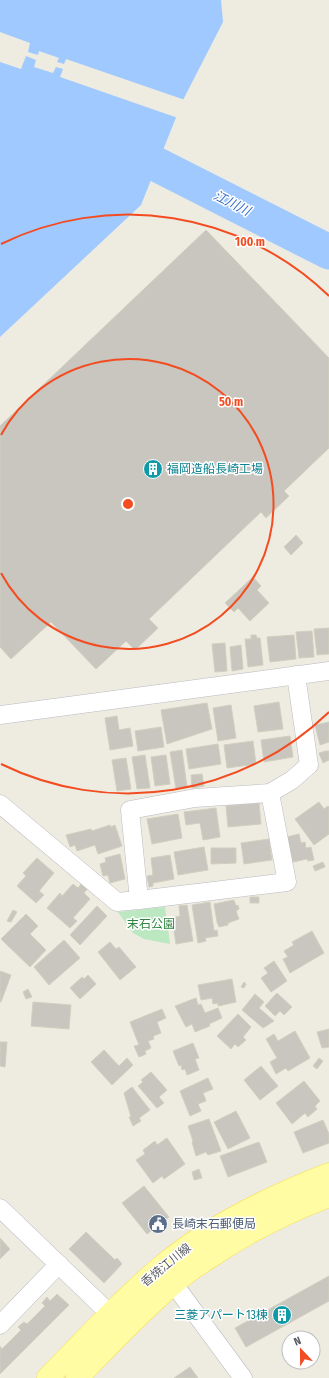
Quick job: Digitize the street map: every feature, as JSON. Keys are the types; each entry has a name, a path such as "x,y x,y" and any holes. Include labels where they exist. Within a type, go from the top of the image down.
{"main road":[{"name":"香焼江川線","path":"48,1378 110,1314 160,1268 182,1251 256,1205 329,1174"},
{"name":"香焼江川線","path":"77,1378 173,1283 193,1268 265,1223 329,1196"}],"street":[{"path":"0,715 329,671"},
{"path":"139,900 130,810 195,798 270,793 292,780 309,765 296,675"},
{"path":"0,804 117,902 286,882 270,793"},
{"path":"0,1209 110,1314"},
{"path":"0,1325 59,1264"},
{"path":"173,1283 242,1378"}],"green space":[{"name":"末石公園","path":"165,907 170,944 144,939 133,933 118,912"}],"water":[{"path":"0,0 221,0 223,22 183,100 141,205 0,337"}],"pier":[{"path":"0,32 30,43 28,52 38,55 39,51 59,58 57,62 64,64 66,59 185,100 178,118 60,77 63,69 56,67 53,73 34,67 36,60 26,56 21,69 0,62"}],"building":[{"name":"福岡造船長崎工場","path":"206,230 329,358 329,448 284,491 289,496 266,518 261,512 149,619 158,628 135,650 126,641 96,669 51,622 11,659 0,647 0,426"},
{"path":"296,535 303,543 291,555 284,547"},
{"path":"253,577 261,586 257,590 269,603 250,621 238,608 234,612 225,603"},
{"path":"329,628 329,654 317,655 314,629"},
{"path":"312,631 314,657 299,658 296,632"},
{"path":"251,635 256,635 257,638 260,638 263,665 248,667 245,639 251,639"},
{"path":"294,635 296,659 270,662 267,637"},
{"path":"225,643 227,671 215,672 212,644"},
{"path":"241,645 243,669 232,671 230,647"},
{"path":"279,702 283,729 258,732 254,706"},
{"path":"207,703 212,729 167,744 161,710"},
{"path":"231,705 236,738 218,741 213,708"},
{"path":"117,716 119,730 130,728 133,746 110,750 105,718"},
{"path":"329,722 329,742 320,745 315,725"},
{"path":"161,727 164,747 138,751 135,731"},
{"path":"290,736 293,757 264,762 261,740"},
{"path":"253,741 256,764 227,768 224,745"},
{"path":"218,744 221,764 189,769 186,749"},
{"path":"182,750 187,787 176,789 170,752"},
{"path":"329,751 329,760 323,763 319,753"},
{"path":"145,755 150,788 137,789 132,757"},
{"path":"166,755 170,784 155,786 151,757"},
{"path":"126,758 131,789 117,791 112,760"},
{"path":"202,774 204,786 192,788 191,775"},
{"path":"319,802 324,809 328,806 329,807 329,834 314,845 295,819"},
{"path":"259,803 261,824 228,827 226,806"},
{"path":"216,808 220,837 203,840 200,823 186,825 184,812"},
{"path":"178,814 182,838 152,844 147,819"},
{"path":"110,825 111,827 115,825 122,846 98,854 95,845 77,851 75,845 70,847 66,835 91,829 92,831"},
{"path":"299,834 301,843 305,842 306,848 311,847 314,860 308,861 307,859 293,862 287,837"},
{"path":"269,839 272,860 244,864 241,843"},
{"path":"204,847 208,870 178,875 174,852"},
{"path":"211,848 236,848 236,863 211,864"},
{"path":"120,854 125,879 110,883 108,875 103,876 100,864 106,862 105,858"},
{"path":"170,855 174,879 153,883 153,886 149,887 147,876 153,875 151,858"},
{"path":"37,858 54,873 39,891 44,895 36,903 17,886 26,876 23,873"},
{"path":"323,862 325,867 315,871 313,866"},
{"path":"82,883 88,888 84,893 90,899 73,918 77,921 70,928 47,908 60,893 62,896 73,884 78,888"},
{"path":"250,897 259,897 259,903 250,903"},
{"path":"234,900 236,906 238,905 239,909 236,911 239,919 228,923 228,925 219,927 214,904"},
{"path":"210,902 214,931 217,930 218,936 205,938 206,941 198,943 192,905"},
{"path":"187,905 193,941 176,944 172,918 180,916 179,906"},
{"path":"97,906 107,916 80,945 70,935"},
{"path":"13,910 17,912 11,922 7,921"},
{"path":"26,914 38,926 30,934 46,950 30,967 1,939"},
{"path":"312,931 324,953 290,973 283,959 288,957 284,951 294,945 292,942"},
{"path":"64,940 80,958 49,985 34,967"},
{"path":"110,942 116,949 119,947 136,967 120,980 98,952"},
{"path":"274,961 287,981 271,992 261,978 268,973 264,968"},
{"path":"0,971 11,975 1,1002 0,1002"},
{"path":"88,975 96,984 80,999 70,988 82,977 84,979"},
{"path":"232,979 236,1002 218,1006 218,1003 213,1004 212,998 201,1000 198,985"},
{"path":"244,982 246,984 244,988 241,987"},
{"path":"28,989 32,997 26,999 23,992"},
{"path":"277,993 292,1007 284,1015 280,1011 275,1016 265,1006"},
{"path":"255,994 264,1002 259,1008 274,1021 263,1028 242,1010"},
{"path":"196,998 198,1005 201,1004 205,1013 218,1008 222,1018 209,1024 210,1026 195,1032 192,1024 186,1027 175,1006"},
{"path":"33,1002 71,1005 69,1029 31,1026"},
{"path":"162,1009 166,1018 157,1022 161,1033 153,1036 154,1039 148,1041 151,1048 145,1051 146,1054 139,1057 134,1046 139,1045 130,1022"},
{"path":"238,1014 251,1027 243,1037 246,1040 238,1047 235,1044 231,1049 217,1036"},
{"path":"329,1029 329,1047 322,1048 317,1032"},
{"path":"295,1031 310,1058 288,1071 286,1068 276,1074 270,1062 277,1058 266,1039 274,1034 278,1041"},
{"path":"0,1042 7,1042 5,1067 0,1066"},
{"path":"193,1043 199,1058 195,1059 199,1070 187,1075 185,1069 182,1070 181,1065 179,1066 173,1051"},
{"path":"104,1050 119,1066 127,1058 133,1065 112,1085 91,1062"},
{"path":"319,1058 323,1061 317,1069 313,1066"},
{"path":"261,1066 278,1086 260,1100 244,1080"},
{"path":"151,1072 167,1090 159,1097 164,1103 157,1108 138,1086 143,1082 141,1080"},
{"path":"208,1078 213,1089 203,1093 206,1101 198,1104 201,1111 190,1116 180,1091"},
{"path":"304,1081 320,1101 315,1106 317,1109 308,1117 305,1113 292,1124 276,1103"},
{"path":"132,1087 150,1110 139,1118 141,1121 133,1126 129,1117 131,1117 124,1093"},
{"path":"236,1111 250,1138 228,1149 214,1122"},
{"path":"209,1119 221,1151 208,1155 206,1152 196,1156 188,1126"},
{"path":"323,1120 329,1134 329,1143 303,1153 294,1132"},
{"path":"167,1138 185,1164 164,1179 162,1176 153,1183 136,1160 145,1154 143,1150 155,1141 157,1145"},
{"path":"259,1142 267,1162 228,1177 220,1156"},
{"path":"199,1169 202,1178 194,1180 192,1172"},
{"path":"144,1186 169,1217 147,1234 122,1203"},
{"path":"86,1232 115,1260 117,1258 122,1264 104,1283 69,1249"},
{"path":"0,1238 10,1249 0,1259"},
{"name":"三菱アパート13棟","path":"329,1276 329,1301 246,1347 235,1328"},
{"path":"57,1294 69,1305 0,1374 0,1346 2,1349 21,1330 18,1327 24,1322 27,1324 45,1306 42,1303 47,1297 50,1301"},
{"path":"190,1367 198,1378 174,1378"}],"waterway":[{"name":"江川川","path":"136,154 329,252"}],"place":[{"name":"福岡造船長崎工場","path":"153,469"},
{"name":"長崎末石郵便局","path":"158,1224"},
{"name":"三菱アパート13棟","path":"282,1315"}]}
